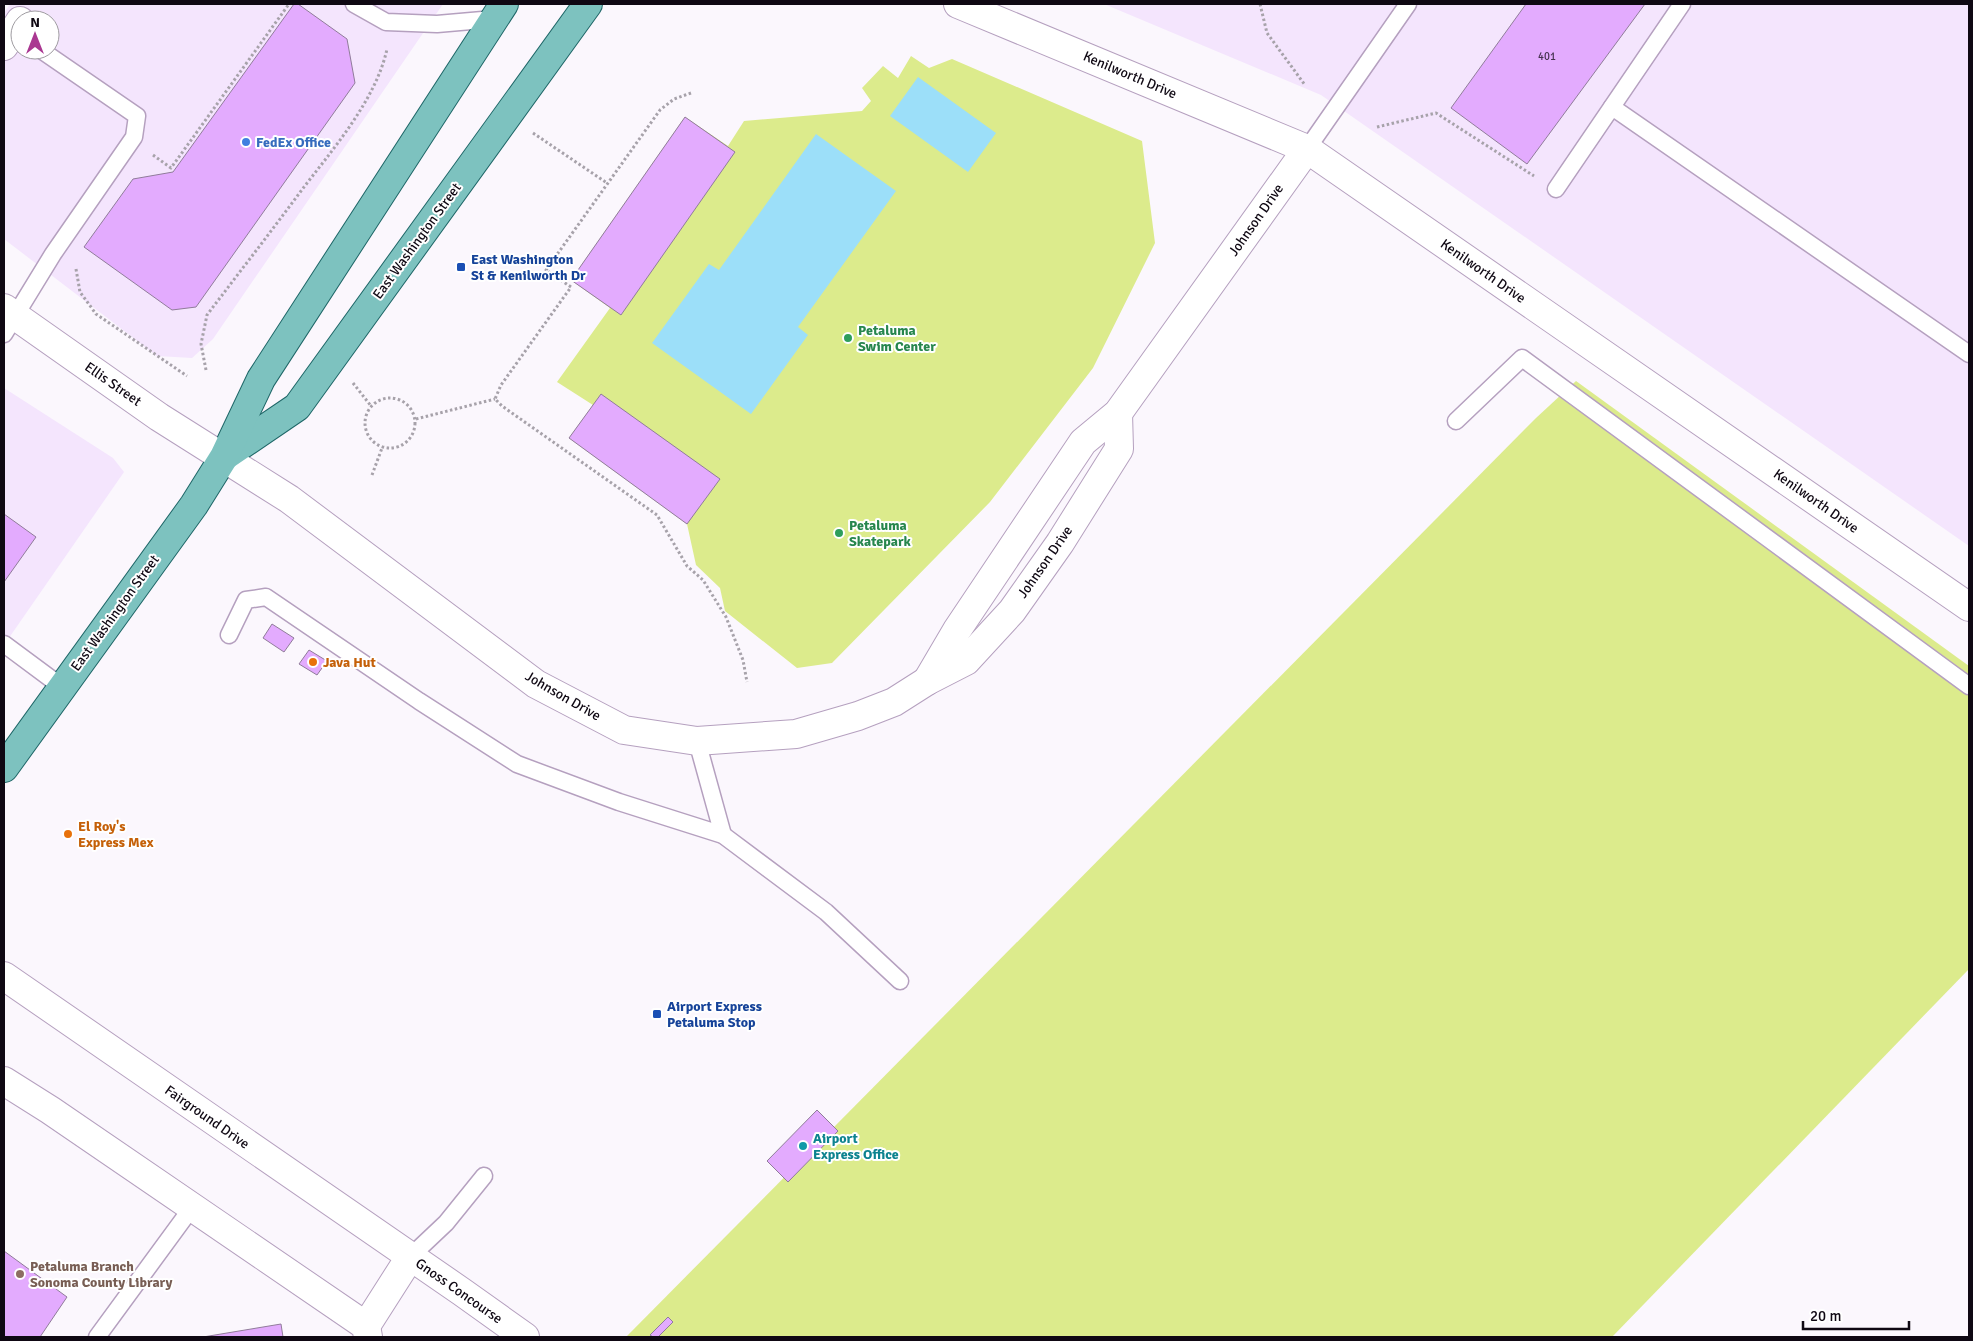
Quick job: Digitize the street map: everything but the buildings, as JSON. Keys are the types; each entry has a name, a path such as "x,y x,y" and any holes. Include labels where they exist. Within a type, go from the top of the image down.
{"main road":[{"name":"East Washington Street","path":"224,457 297,407 588,4"},
{"name":"East Washington Street","path":"4,768 194,505 224,457 261,379 499,11"}],"street":[{"name":"Kenilworth Drive","path":"958,4 1307,149 1969,608"},
{"name":"Johnson Drive","path":"927,681 957,630 1083,442 1118,414 1307,149"},
{"name":"Ellis Street","path":"7,320 224,457"},
{"name":"Johnson Drive","path":"224,457 289,499 536,684 624,730 697,741 796,734 858,716 894,702 927,681 966,661 1012,611 1060,543 1119,449 1118,414"},
{"name":"Fairground Drive","path":"4,976 410,1257"},
{"path":"4,1081 193,1206 367,1331"},
{"name":"Gnoss Concourse","path":"367,1331 410,1257 525,1337"}],"lane":[{"path":"354,4 386,22 437,24 499,11"},
{"path":"1307,149 1408,4"},
{"path":"1556,189 1682,4"},
{"path":"7,320 134,137 137,116 56,60"},
{"path":"1612,108 1969,354"},
{"path":"1456,421 1522,358 1969,686"},
{"path":"229,635 246,600 266,597 419,701 517,764 619,802 723,835 826,912 900,981"},
{"path":"4,644 62,687"},
{"path":"697,741 723,835"},
{"path":"410,1257 446,1223 484,1176"},
{"path":"97,1337 193,1206"}],"path":[{"path":"147,160 154,155 171,168 290,4"},
{"path":"1260,4 1267,33 1305,85"},
{"path":"206,370 201,344 207,315 329,154 365,103 384,65 387,48"},
{"path":"495,399 501,385 571,287 546,270 660,110 674,99 691,93"},
{"path":"1377,127 1436,113 1556,189"},
{"path":"529,130 607,183"},
{"path":"76,261 76,277 80,292 96,314 187,376"},
{"path":"352,382 371,406"},
{"path":"385,398 401,400 407,404 413,411 416,419 415,428 407,443 390,449 374,444 368,437 364,420 366,412 371,406 385,398"},
{"path":"416,419 495,399"},
{"path":"495,399 502,406 657,514 688,566 703,580 726,617 744,660 747,682"},
{"path":"372,475 382,448"}],"shaded area":[{"path":"10,4 443,4 213,339 192,358 157,356 4,239 4,13"},
{"path":"1104,4 1969,4 1969,546 1321,95"},
{"path":"4,388 113,458 124,472 4,645"}],"green space":[{"name":"Petaluma Swim Center","path":"911,56 929,68 952,59 1142,141 1155,243 1093,368 990,502 832,663 797,668 725,611 720,588 696,565 687,524 569,438 593,405 557,382 610,308 571,280 685,117 728,146 744,121 862,111 871,101 862,88 883,66 898,78"},
{"path":"1576,381 1969,666 1969,969 1612,1337 626,1337 1536,418"}],"water":[{"path":"918,77 996,133 968,172 890,116"},
{"path":"816,134 896,191 798,327 808,335 751,414 652,343 709,264 719,270"}],"place":[{"name":"FedEx Office","path":"246,142"},
{"name":"East Washington St & Kenilworth Dr","path":"461,267"},
{"name":"Petaluma Swim Center","path":"848,338"},
{"name":"Petaluma Skatepark","path":"839,533"},
{"name":"Java Hut","path":"313,662"},
{"name":"El Roy's Express Mex","path":"68,834"},
{"name":"Airport Express Petaluma Stop","path":"657,1014"},
{"name":"Airport Express Office","path":"803,1146"},
{"name":"Petaluma Branch Sonoma County Library","path":"20,1274"}]}
